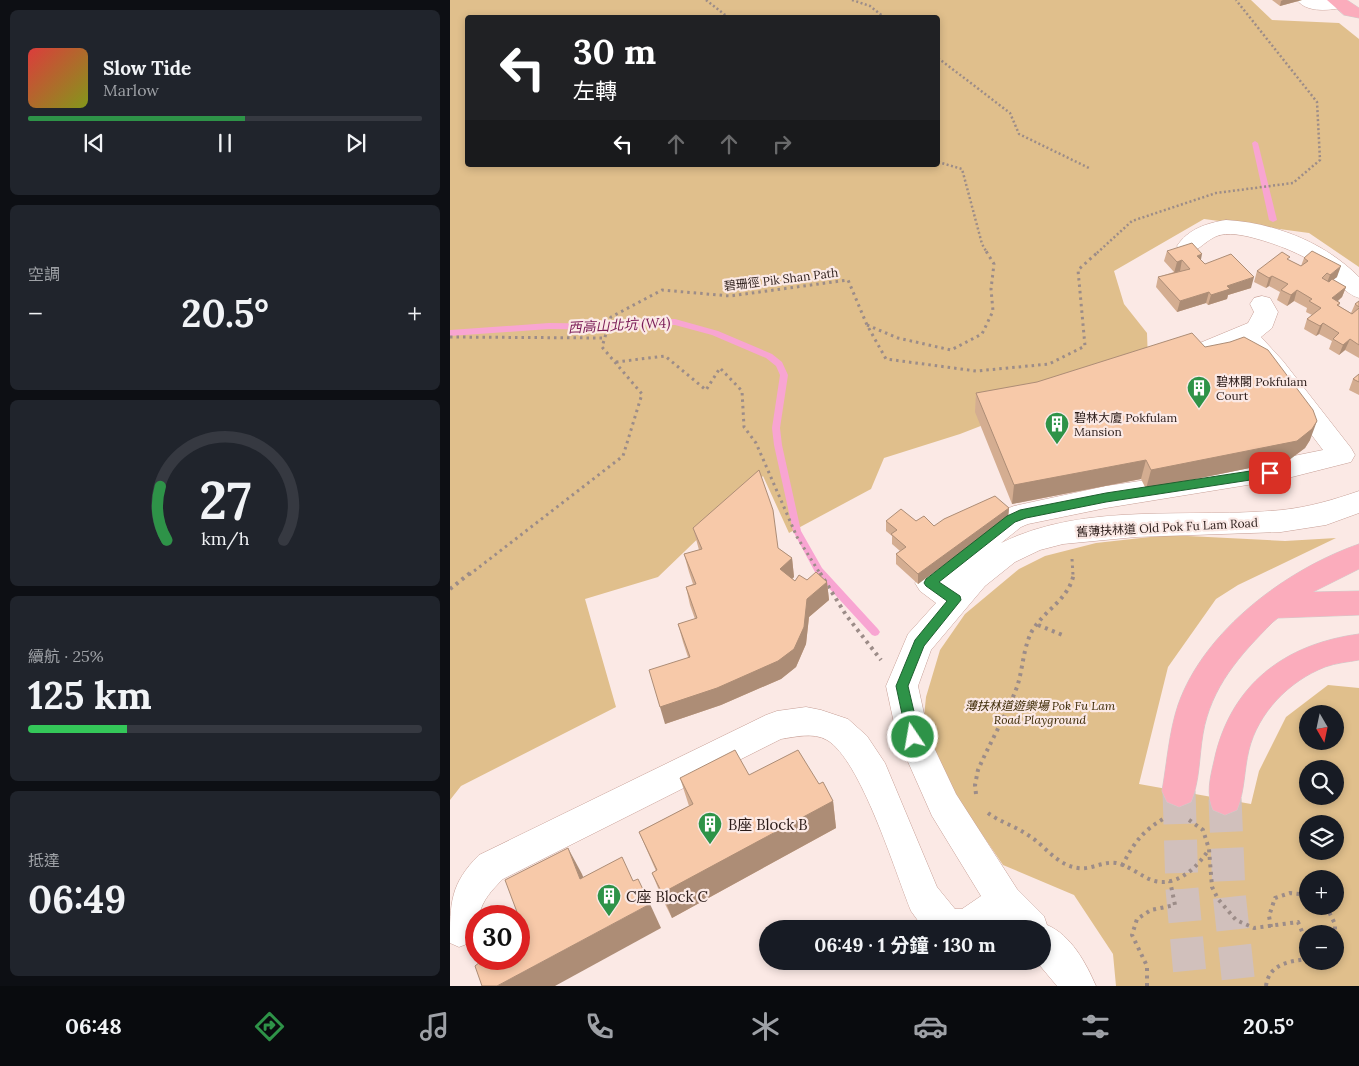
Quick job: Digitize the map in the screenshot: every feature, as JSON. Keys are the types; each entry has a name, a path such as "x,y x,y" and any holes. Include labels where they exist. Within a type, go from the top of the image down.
{"main road":[{"path":"1348,1 1350,11 1359,14"},
{"path":"1178,809 1192,713 1201,690 1217,665 1271,606 1309,580 1359,556"},
{"path":"1271,606 1359,603"},
{"path":"1225,799 1228,767 1235,741 1248,714 1265,691 1280,676 1299,663 1340,648 1359,647"}],"street":[{"path":"1306,0 1311,4 1348,1"},
{"path":"1188,246 1205,233 1220,228 1266,234 1284,240 1325,260 1359,290"},
{"path":"1163,366 1257,329 1263,322 1266,312 1262,304"},
{"path":"955,600 930,583 1011,519 1024,514 1106,497 1251,476 1307,465 1342,455 1274,367 1245,334"},
{"name":"舊薄扶林道 Old Pok Fu Lam Road","path":"902,686 919,643 955,600 975,578 1005,554 1033,540 1063,533 1136,526 1280,521 1326,514 1359,502"},
{"path":"902,686 913,737 944,805 1004,900 1023,920"},
{"path":"459,929 461,911 468,893 477,880 491,867 777,725 806,721 837,729 856,746 873,774 924,900 942,923 948,926 963,928 976,921 1004,900"},
{"path":"1051,950 1067,967 1077,986"}],"path":[{"path":"706,0 725,15"},
{"path":"852,0 870,6 880,15"},
{"name":"碧珊徑 Pik Shan Path","path":"603,338 611,317 662,290 730,296 848,280 867,325 886,359 976,371 1049,364 1085,346 1078,270 1132,221 1216,194 1293,182 1320,160 1317,102 1236,0"},
{"path":"940,60 1010,113 1019,134 1090,168"},
{"path":"867,325 898,338 951,350 982,334 994,311 991,289 994,264 982,244 962,169 940,163"},
{"path":"450,337 603,338 602,347 642,394 623,456 450,590"},
{"path":"615,362 665,356 706,390 720,368 742,392 744,426 756,443 797,537 846,616 902,686"},
{"path":"979,799 975,790 977,771 1013,696 1032,632 1065,598 1072,585 1074,570 1063,533"},
{"path":"1038,625 1065,636"},
{"path":"982,808 993,817 1030,836 1062,864 1080,869 1106,863 1116,863 1158,882 1170,881 1191,871 1209,849"},
{"path":"1122,866 1137,837 1149,826 1166,818 1178,809 1203,830 1209,849 1212,887 1218,899 1236,920 1254,928 1298,922 1299,925"},
{"path":"1148,986 1149,980 1144,955 1132,935 1137,919 1151,910 1175,905 1170,881"},
{"path":"1271,927 1270,916 1275,898 1290,893 1299,894"},
{"path":"1266,986 1271,972 1283,963 1299,960"}],"green space":[{"path":"450,0 1251,0 1272,20 1339,23 1359,39 1359,267 1309,233 1204,219 1114,271 1124,304 1147,333 1148,361 960,434 884,458 871,489 789,533 763,476 658,577 585,599 616,707 461,786 450,800"},
{"name":"薄扶林道遊樂場 Pok Fu Lam Road Playground","path":"1168,535 1285,541 1336,538 1238,585 1216,599 1168,667 1139,784 1251,804 1259,771 1286,717 1299,707 1299,750 1344,750 1344,705 1302,705 1328,685 1359,688 1359,986 1116,986 1113,954 1074,895 1003,865 938,768 924,717 926,697 940,650 965,614 1019,569 1045,556 1096,543"}],"building":[{"path":"1192,243 1202,254 1197,256 1205,264 1231,254 1254,277 1227,286 1230,289 1211,295 1209,292 1180,301 1158,277 1190,269 1182,260 1177,262 1167,251"},
{"path":"1312,251 1341,266 1330,275 1327,273 1322,278 1329,282 1332,279 1346,287 1332,298 1340,303 1337,305 1352,314 1359,308 1359,345 1350,339 1343,345 1333,339 1339,333 1323,323 1320,326 1307,319 1321,308 1309,301 1312,299 1297,290 1291,295 1281,290 1288,284 1272,276 1269,278 1257,271 1282,252 1290,257 1287,259 1301,266 1308,261 1304,258"},
{"path":"1192,333 1205,347 1244,337 1268,350 1313,410 1317,421 1312,429 1297,441 1151,470 1146,460 1014,485 976,393 1037,382"},
{"path":"1359,374 1359,382 1353,379"},
{"path":"759,470 773,510 778,548 792,558 780,569 795,581 799,575 807,580 816,572 827,582 807,599 804,627 794,649 778,661 717,688 660,707 649,670 690,657 678,624 697,618 686,587 696,584 684,554 702,549 693,528"},
{"path":"995,496 1009,508 918,574 896,554 906,547 891,534 897,530 886,521 901,509 916,521 924,516 934,526 944,519"},
{"path":"735,750 749,775 798,750 819,784 823,782 833,801 662,893 652,873 657,870 639,832 693,804 680,778"},
{"path":"568,848 580,879 622,857 633,881 638,879 650,904 530,968 530,905 514,905 505,880"},
{"path":"476,970 527,970 497,986 482,986"}],"waterway":[{"path":"1255,143 1273,220"},
{"name":"西高山北坑 (W4)","path":"450,333 549,326 622,327 643,322 675,322 715,333 769,356 779,364 784,375 776,428 797,531 819,571 875,632"}],"tunnel":[{"path":"1179,791 1182,889 1191,986"},
{"path":"1225,799 1229,893 1239,986"}],"place":[{"name":"碧林閣 Pokfulam Court","path":"1199,409"},
{"name":"碧林大廈 Pokfulam Mansion","path":"1057,445"},
{"name":"B座 Block B","path":"710,845"},
{"name":"C座 Block C","path":"609,917"}],"route":[{"path":"913,737 902,686 919,643 955,600 930,583 1011,519 1024,514 1106,497 1270,473"}]}
